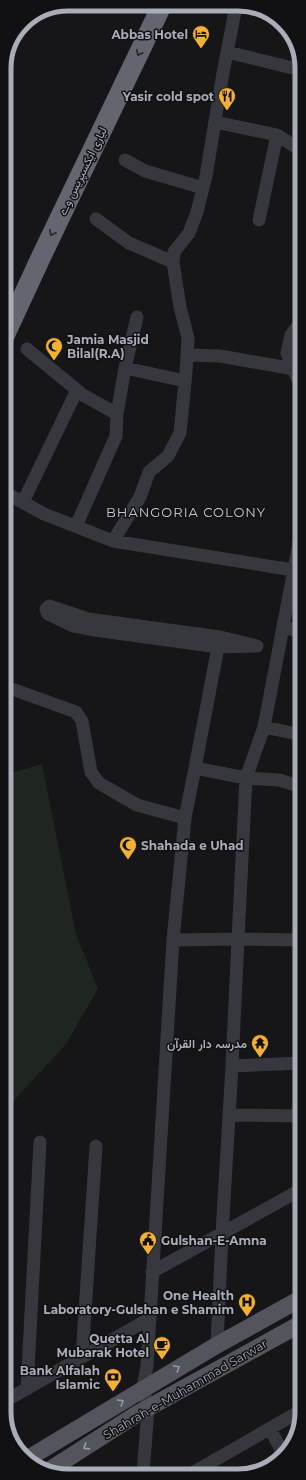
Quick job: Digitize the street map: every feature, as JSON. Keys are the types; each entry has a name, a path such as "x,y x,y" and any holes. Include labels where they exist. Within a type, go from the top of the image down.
{"highway":[{"name":"لیاری ایکسپریس وے","path":"11,323 44,250 159,11"}],"main road":[{"name":"Shahrah-e-Muhammad Sarwar","path":"32,1456 143,1388 295,1302"},
{"name":"Shahrah-e-Muhammad Sarwar","path":"54,1467 148,1408 295,1327"}],"street":[{"path":"113,541 140,497 149,472 168,456 180,433 188,338 180,307 173,262 174,252 189,233 203,188 235,11"},
{"path":"227,52 295,68"},
{"path":"215,122 277,135 295,146"},
{"path":"259,220 277,135"},
{"path":"125,160 145,170 203,188"},
{"path":"96,219 129,243 173,262"},
{"path":"76,526 116,436 117,414 125,368 137,317"},
{"path":"294,369 287,353 291,335 295,330"},
{"path":"27,349 83,395 117,414"},
{"path":"187,355 220,356 294,369"},
{"path":"125,368 185,381"},
{"path":"23,502 77,390"},
{"path":"11,496 44,514 113,541 293,570"},
{"path":"217,1345 222,1234 230,1115 246,778 264,727 295,560"},
{"path":"52,606 88,619 220,637 258,646 218,647 73,626 48,614 46,610 48,607 52,606"},
{"path":"283,625 295,630"},
{"path":"143,1469 148,1408 143,1388 147,1366 173,940 185,818 218,647"},
{"path":"12,689 76,712 82,721 91,772 99,783 137,805 185,818"},
{"path":"264,727 295,734"},
{"path":"195,768 246,778 279,780 295,785"},
{"path":"173,940 295,940"},
{"path":"232,1066 295,1063"},
{"path":"230,1115 295,1116"},
{"path":"27,1388 40,1142"},
{"path":"82,1357 96,1146"},
{"path":"152,1272 295,1196"},
{"path":"11,1397 149,1319"},
{"path":"200,1469 295,1414"},
{"path":"270,1429 281,1450"}],"shaded area":[{"path":"42,764 76,934 98,989 66,1044 11,1103 11,773"}],"place":[{"name":"Abbas Hotel","path":"201,49"},
{"name":"Yasir cold spot","path":"227,111"},
{"name":"Jamia Masjid Bilal(R.A)","path":"54,361"},
{"name":"Shahada e Uhad","path":"128,860"},
{"name":"مدرسہ دار القرآن","path":"260,1058"},
{"name":"Gulshan-E-Amna","path":"148,1255"},
{"name":"One Health Laboratory-Gulshan e Shamim","path":"247,1317"},
{"name":"Quetta Al Mubarak Hotel","path":"162,1360"},
{"name":"Bank Alfalah Islamic","path":"113,1392"}],"district":[{"name":"BHANGORIA COLONY","path":"186,512"}]}
